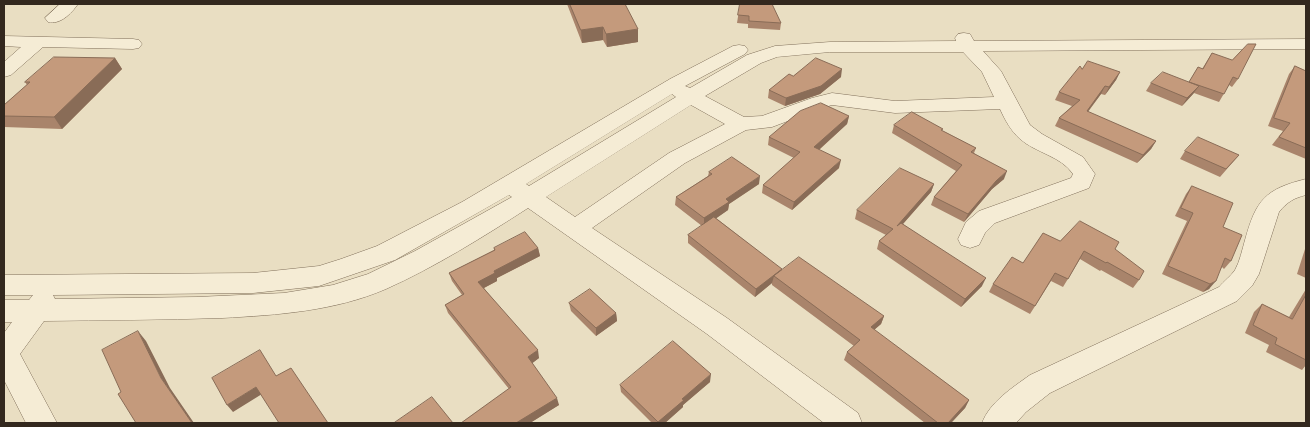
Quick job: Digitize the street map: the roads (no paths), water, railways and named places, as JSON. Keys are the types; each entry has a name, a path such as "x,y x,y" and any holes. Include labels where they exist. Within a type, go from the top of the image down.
{"street":[{"path":"54,18 70,4"},
{"path":"4,285 253,283 319,276 386,253 470,208 520,190 692,97 754,59 775,52 830,47 965,40 1306,34"},
{"path":"4,311 284,304 333,296 376,282 424,258 672,86 737,51 761,43 800,36 1306,44"},
{"path":"965,40 990,70 1022,129 1036,140 1078,164 1084,174 1081,182 987,217 975,228 970,240"},
{"path":"4,41 133,44"},
{"path":"4,71 38,42"},
{"path":"672,86 741,124"},
{"path":"574,229 677,158 741,124 765,122 819,102 832,100 895,107 1008,103"},
{"path":"997,423 1015,403 1040,384 1228,294 1246,275 1267,209 1284,192 1306,187"},
{"path":"520,190 717,326 847,423"},
{"path":"42,423 5,354 56,285"}]}
